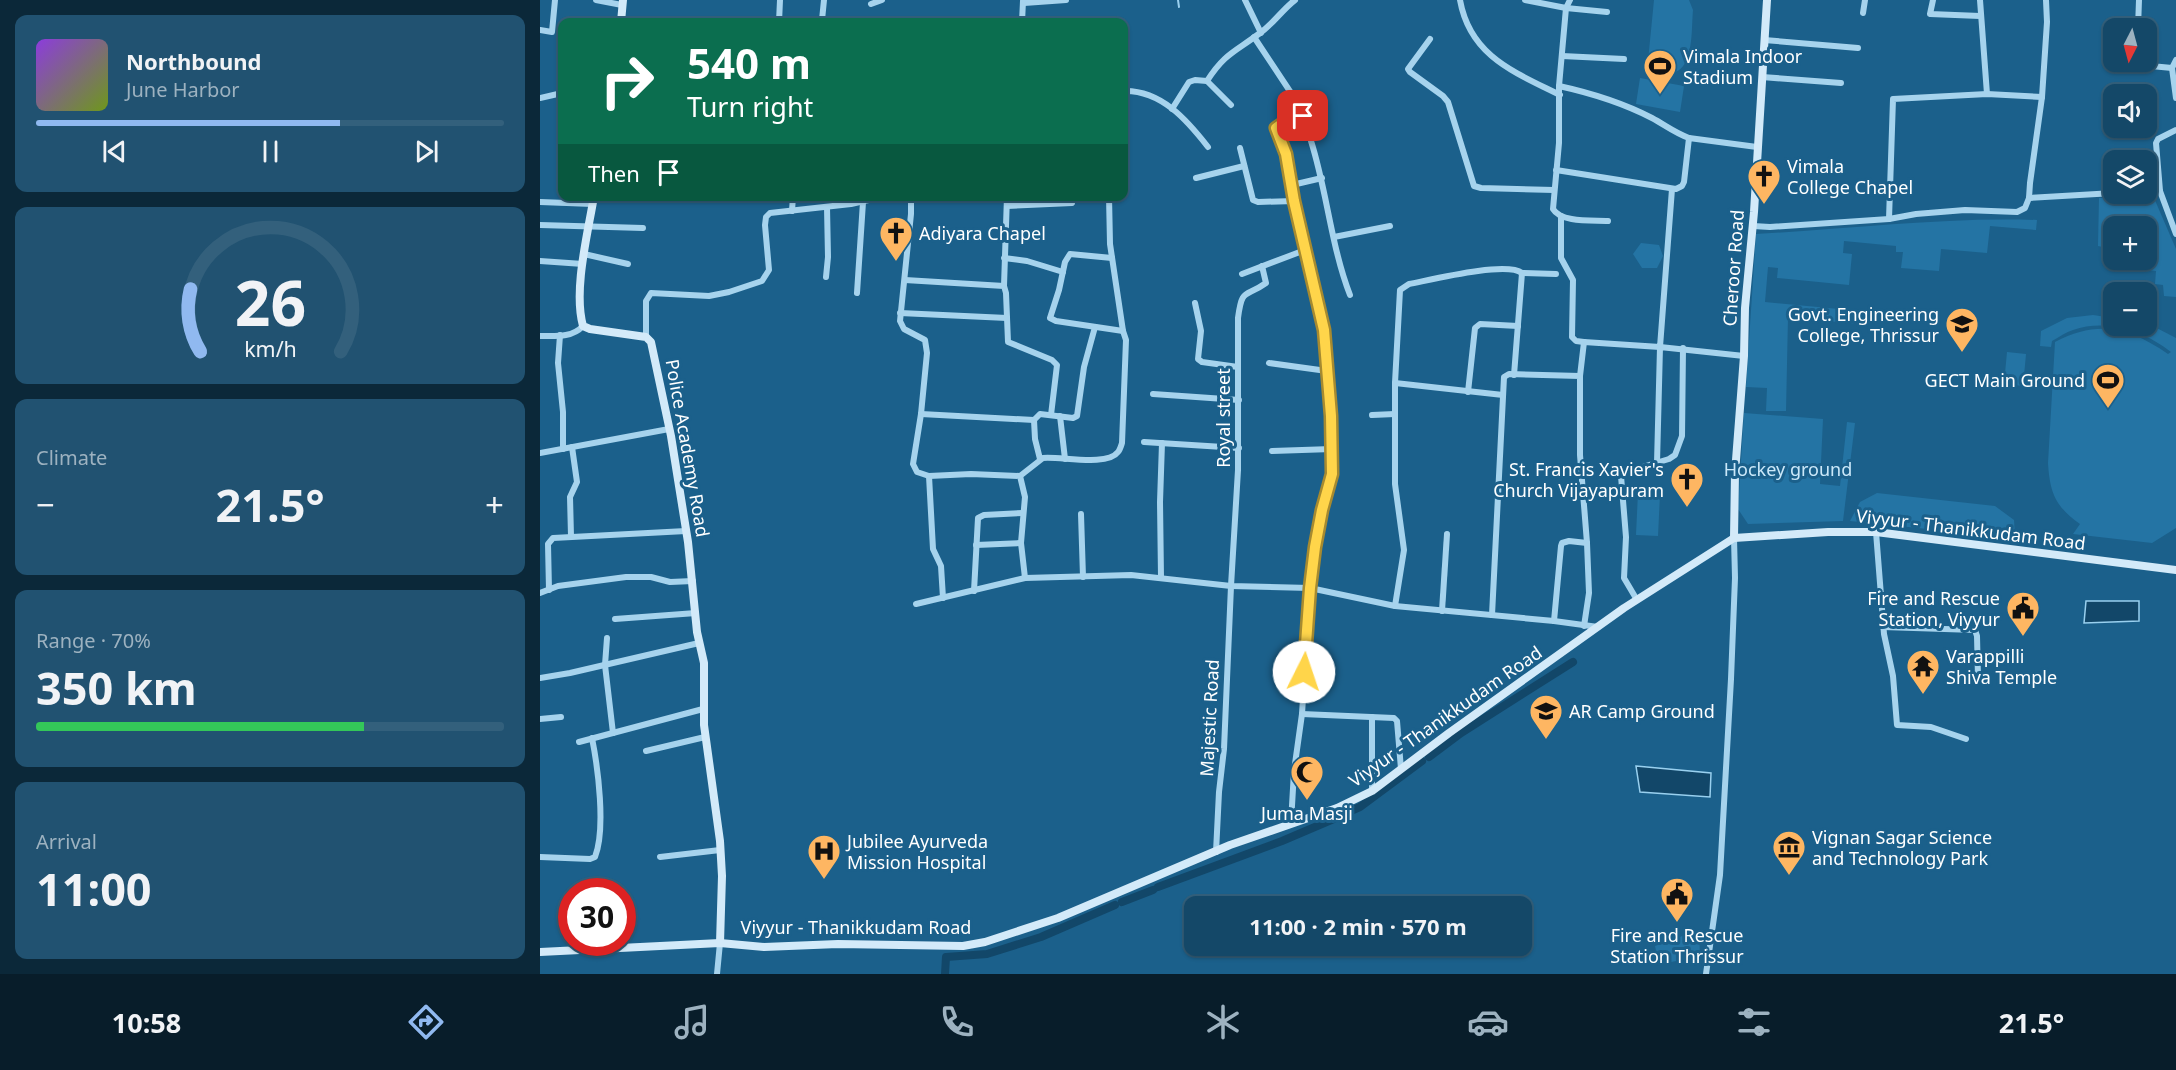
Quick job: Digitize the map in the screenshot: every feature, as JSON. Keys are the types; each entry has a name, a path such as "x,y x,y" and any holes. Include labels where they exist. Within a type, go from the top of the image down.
{"main road":[{"name":"Cheroor Road","path":"1734,538 1735,473 1744,356 1745,308 1753,226 1767,0"},
{"path":"621,18 623,3"},
{"path":"594,201 580,298 583,326 646,337"},
{"name":"Police Academy Road","path":"646,337 651,342 669,429 686,531 699,643 704,663 705,737 722,876 720,943"},
{"name":"Viyyur - Thanikkudam Road","path":"540,952 720,943 764,947 838,944 963,946 985,942 1058,918 1215,852 1337,808 1372,791 1598,627 1734,538 1828,531 1876,532 2176,570"}],"street":[{"path":"540,30 552,32 555,0"},
{"path":"596,0 623,3"},
{"path":"779,18 780,0"},
{"path":"823,18 824,0"},
{"path":"871,4 882,0"},
{"path":"1022,18 1023,1 1066,0"},
{"path":"1245,0 1261,33"},
{"path":"1208,81 1228,54 1261,33 1295,0"},
{"path":"1460,0 1463,18 1476,41 1491,57 1560,95"},
{"path":"1526,0 1566,8 1607,12"},
{"path":"1570,0 1566,8 1559,86 1553,209 1561,216 1608,221"},
{"path":"1863,13 1865,0"},
{"path":"1933,0 1930,14 1980,16"},
{"path":"1980,0 1987,94"},
{"path":"1753,226 1770,227 1889,219 1965,210 2017,213 2025,208 2030,198 2042,97 2047,22 2046,0"},
{"path":"2138,18 2139,0"},
{"path":"1254,37 1303,111 1303,116 1300,118 1283,123 1276,128 1286,154 1294,201 1324,330 1332,449 1332,474 1322,510 1310,588 1302,714 1294,771 1291,823"},
{"path":"1430,39 1408,69 1448,102 1474,186 1481,189 1554,190"},
{"path":"1764,40 1858,48"},
{"path":"1562,56 1624,59"},
{"path":"2176,60 2172,68 2176,98"},
{"path":"2157,67 2172,68"},
{"path":"1762,77 1841,83"},
{"path":"1172,109 1189,82 1195,80 1208,81 1231,105"},
{"path":"1559,86 1617,103 1652,118 1689,138 1757,147"},
{"path":"1128,92 1153,97 1172,109 1192,127 1208,147"},
{"path":"540,98 558,94"},
{"path":"1889,219 1893,99 1987,94 2042,97"},
{"path":"2176,130 2156,142 2160,191 2176,234"},
{"path":"1556,170 1672,189 1680,188 1684,182 1689,138"},
{"path":"1311,141 1322,178 1341,272 1350,295"},
{"path":"1240,148 1253,200 1258,202 1294,201"},
{"path":"1196,178 1244,166"},
{"path":"1292,185 1322,178"},
{"path":"1657,463 1660,347 1672,189"},
{"path":"2030,198 2103,194"},
{"path":"540,202 567,201"},
{"path":"792,211 793,201"},
{"path":"646,337 646,301 651,293 709,296 757,284 765,279 769,270 764,233 766,217 770,213 867,201"},
{"path":"911,201 900,314 904,329 925,340 927,345 921,414 913,464 917,472 929,476 997,474 1020,476 1040,459 1050,457 1091,460 1110,457 1118,452 1122,444 1126,340 1112,258 1109,201"},
{"path":"1008,201 1004,286 1008,342 1052,360 1057,365 1051,416"},
{"path":"857,293 863,202"},
{"path":"1007,206 1072,203"},
{"path":"826,277 827,207"},
{"path":"1561,216 1561,258 1573,280 1572,337 1576,341 1683,348 1744,356"},
{"path":"540,225 643,228"},
{"path":"1335,237 1390,226"},
{"path":"1242,274 1305,250"},
{"path":"1112,258 1072,254 1067,257 1050,318 1056,321 1123,331"},
{"path":"1004,258 1027,261 1064,272"},
{"path":"540,261 584,259 628,264"},
{"name":"Royal street","path":"1231,586 1239,448 1238,318 1240,299 1244,294 1266,283 1262,266"},
{"path":"1395,606 1404,542 1395,484 1395,383 1400,290 1409,284 1487,270 1556,274"},
{"path":"1514,375 1522,273"},
{"path":"905,280 1004,286"},
{"path":"1195,303 1201,331 1198,359 1202,362 1238,367"},
{"path":"900,314 1007,318"},
{"path":"1468,392 1475,328 1480,324 1518,326"},
{"path":"540,336 575,334 583,326"},
{"path":"1040,459 1035,439 1034,420 1040,414 1073,418 1078,414 1084,367 1095,327"},
{"path":"560,335 558,363 563,412 563,449"},
{"path":"1584,342 1580,376 1580,455 1589,593 1584,626"},
{"path":"1637,600 1624,578 1626,537 1621,476 1673,457 1681,440 1683,348"},
{"path":"1269,363 1327,371"},
{"path":"1492,615 1504,377 1509,374 1580,376"},
{"path":"1395,383 1503,395"},
{"path":"1153,394 1239,400"},
{"path":"921,414 1034,420"},
{"path":"1371,416 1395,414"},
{"path":"1060,416 1065,459"},
{"path":"540,453 669,429"},
{"path":"1144,442 1239,448"},
{"path":"1161,578 1162,443"},
{"path":"571,536 570,497 576,482 572,447"},
{"path":"1272,451 1332,449"},
{"path":"929,476 933,549 941,566 943,598"},
{"path":"1020,476 1025,497 1021,543 1025,578"},
{"path":"974,591 977,522 980,516 1023,513"},
{"path":"1081,514 1083,577"},
{"path":"549,590 548,544 553,538 686,531"},
{"path":"1876,532 1883,627 1893,676 1897,725 1931,727 1966,739"},
{"path":"1442,611 1447,534"},
{"path":"1706,974 1720,874 1731,679 1735,578 1734,538"},
{"path":"1554,621 1562,543 1569,541 1587,543"},
{"path":"976,545 1021,543"},
{"path":"916,604 1025,578 1131,575 1231,586 1310,588 1395,606 1598,627"},
{"path":"540,592 569,585 626,577 651,577 670,582 693,581"},
{"name":"Majestic Road","path":"1215,852 1224,749 1231,586"},
{"path":"615,619 696,613"},
{"path":"1883,627 1975,630 1977,678"},
{"path":"607,638 605,665 613,733"},
{"path":"540,678 699,643"},
{"path":"579,742 703,709"},
{"path":"1302,714 1396,719 1401,769"},
{"path":"540,718 561,717"},
{"path":"1372,717 1372,791"},
{"path":"646,751 705,737"},
{"path":"540,858 590,859 595,857 600,837 600,821 592,738"},
{"path":"660,857 720,850"},
{"path":"717,974 720,943"}],"green space":[{"path":"1654,0 1689,0 1693,10 1690,50 1683,67 1676,72 1661,72 1648,61"},
{"name":"Vimala Indoor Stadium","path":"1640,78 1684,86 1680,112 1636,104"},
{"path":"2099,198 2103,198 2103,204 2157,204 2176,249 2176,297 2164,296 2163,285 2155,282 2156,271 2146,270 2157,270 2157,216 2103,216 2103,247 2098,246"},
{"path":"2037,220 2036,230 1990,226 1987,253 1941,249 1939,271 1901,268 1903,252 1896,252 1896,246 1844,241 1843,253 1852,254 1849,285 1777,278 1778,268 1768,267 1765,302 1860,311 1859,324 1788,317 1786,411 1766,411 1767,388 1746,387 1756,234 1932,222"},
{"path":"1641,243 1659,245 1663,256 1657,268 1642,268 1633,254"},
{"name":"GECT Main Ground","path":"2093,315 2103,316 2103,325 2068,332 2052,341 2051,347 2040,346 2041,331 2067,318"},
{"name":"GECT Main Ground","path":"2157,328 2176,338 2176,528 2152,543 2073,534 2080,524 2059,505 2055,498 2050,483 2048,463 2055,342 2086,331 2103,329 2103,336 2135,336 2168,354 2171,352 2144,336 2157,336"},
{"path":"2007,352 2026,354 2023,386 2004,384"},
{"name":"Hockey ground","path":"1744,413 1823,419 1820,484 1840,486 1847,422 1855,423 1843,521 1748,524 1738,509"},
{"path":"1638,493 1660,494 1658,536 1636,535"},
{"path":"1877,493 1995,506 2014,520 2015,538 1850,521 1860,502"},
{"path":"1699,930 1700,957 1659,964 1655,946"}],"shaded area":[{"path":"2086,601 2139,601 2139,621 2084,623"},
{"path":"1636,766 1711,773 1710,797 1640,792"}],"waterway":[{"path":"1178,0 1179,7"},
{"path":"1429,757 1461,733 1573,662"},
{"path":"1344,814 1360,807 1422,761"},
{"path":"1158,887 1282,841 1336,818"},
{"path":"1122,902 1153,890"},
{"path":"945,974 946,957 987,954 1041,937 1115,905"}],"place":[{"name":"Vimala Indoor Stadium","path":"1660,95"},
{"name":"Vimala College Chapel","path":"1764,205"},
{"name":"Adiyara Chapel","path":"896,262"},
{"name":"Govt. Engineering College, Thrissur","path":"1962,353"},
{"name":"GECT Main Ground","path":"2108,409"},
{"name":"St. Francis Xavier's Church Vijayapuram","path":"1687,508"},
{"name":"Fire and Rescue Station, Viyyur","path":"2023,637"},
{"name":"Varappilli Shiva Temple","path":"1923,695"},
{"name":"AR Camp Ground","path":"1546,740"},
{"name":"Juma Masji","path":"1307,801"},
{"name":"Vignan Sagar Science and Technology Park","path":"1789,876"},
{"name":"Jubilee Ayurveda Mission Hospital","path":"824,880"},
{"name":"Fire and Rescue Station Thrissur","path":"1677,923"}],"route":[{"path":"1303,116 1276,128 1286,154 1294,201 1324,330 1332,449 1332,474 1315,547 1304,672"}]}
